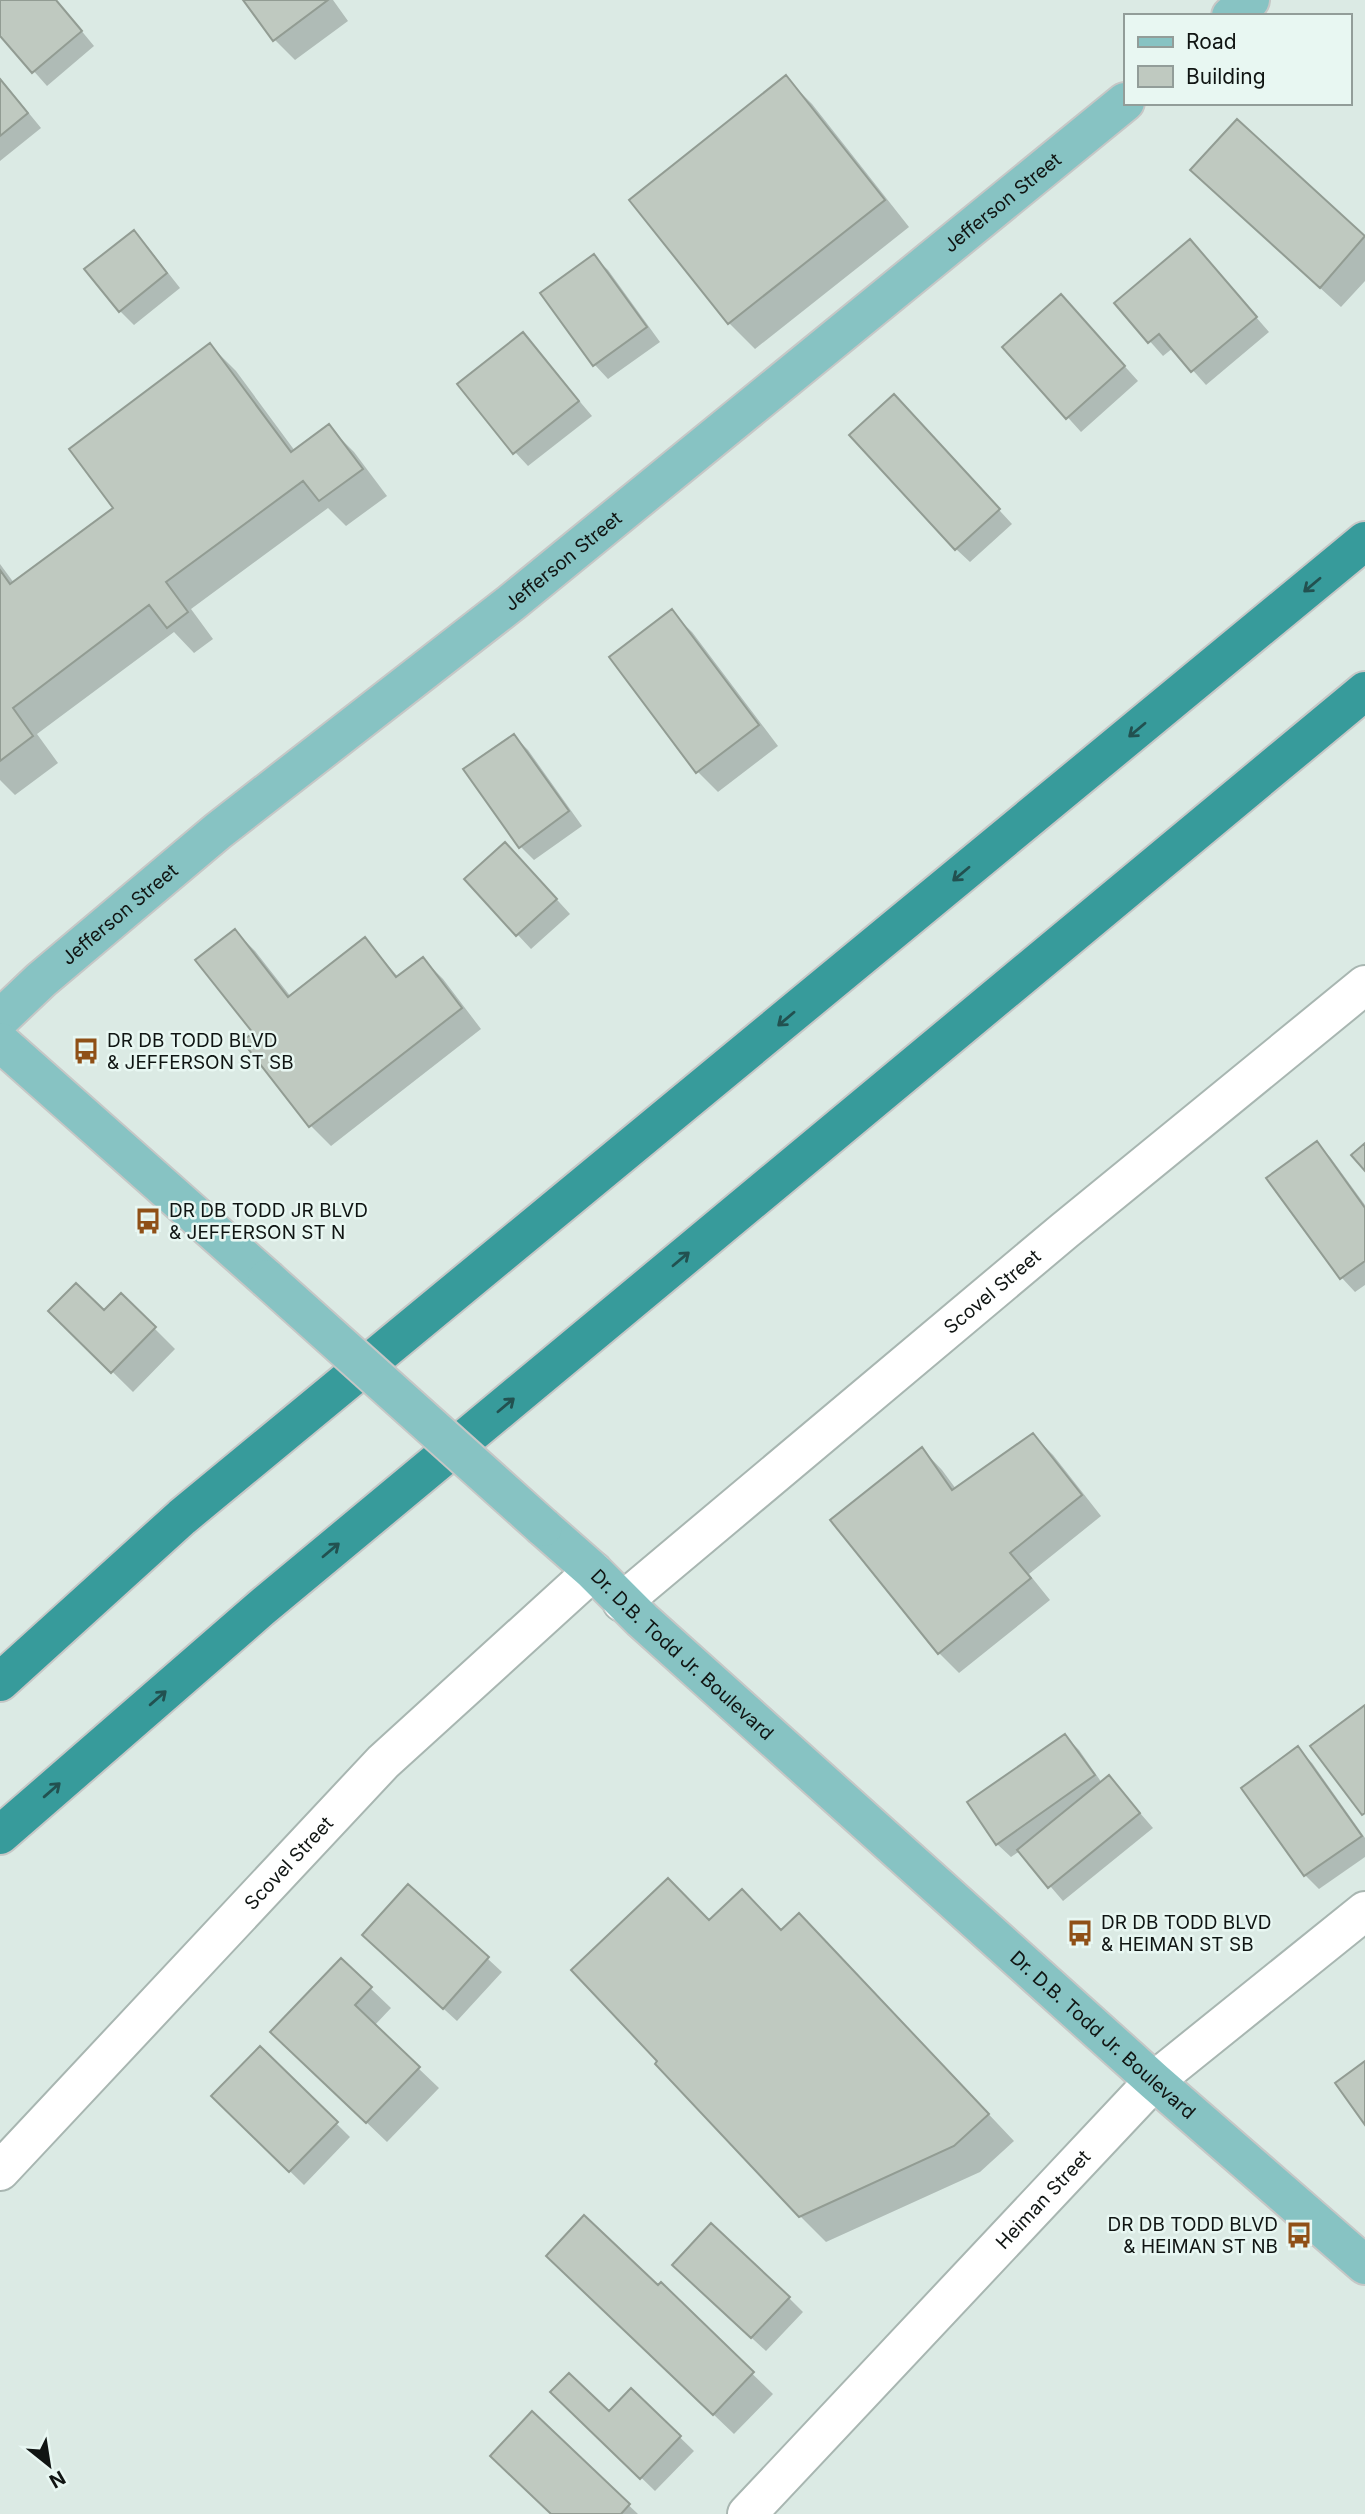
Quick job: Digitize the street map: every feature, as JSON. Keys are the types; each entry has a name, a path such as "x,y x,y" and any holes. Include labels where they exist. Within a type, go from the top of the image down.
{"highway":[{"path":"0,1682 182,1517 1365,541"},
{"path":"0,1835 260,1609 1365,691"}],"main road":[{"path":"1233,14 1250,0"},
{"name":"Jefferson Street","path":"0,1019 41,980 218,831 519,597 1124,103"},
{"name":"Dr. D.B. Todd Jr. Boulevard","path":"0,1042 593,1571 622,1602 1154,2081 1365,2265"}],"street":[{"name":"Scovel Street","path":"622,1602 1064,1231 1365,985"},
{"name":"Scovel Street","path":"0,2171 383,1762 593,1571"},
{"name":"Heiman Street","path":"747,2514 1154,2081 1365,1911"}],"building":[{"path":"0,0 56,0 82,31 32,73 0,36"},
{"path":"243,0 328,0 273,41"},
{"path":"786,75 885,200 728,324 629,200"},
{"path":"0,79 28,113 0,136"},
{"path":"1237,119 1365,236 1320,288 1190,170"},
{"path":"134,230 167,273 119,312 84,269"},
{"path":"1190,239 1257,317 1191,372 1159,334 1148,343 1114,303"},
{"path":"594,254 647,327 593,366 540,293"},
{"path":"1061,294 1125,366 1066,419 1002,347"},
{"path":"523,332 579,401 513,454 457,384"},
{"path":"210,343 291,452 329,424 363,469 319,501 303,481 166,582 188,612 167,628 149,605 13,708 33,736 0,761 0,570 10,584 113,508 69,449"},
{"path":"894,394 1000,509 955,550 849,435"},
{"path":"672,609 759,725 696,773 609,657"},
{"path":"514,734 569,811 519,848 463,769"},
{"path":"505,842 557,899 516,936 464,879"},
{"path":"235,929 288,997 365,937 396,977 423,957 462,1008 309,1127 242,1041 253,1033 195,960"},
{"path":"1317,1141 1365,1208 1365,1261 1340,1279 1266,1178"},
{"path":"1365,1143 1365,1171 1351,1155"},
{"path":"76,1283 104,1310 121,1293 156,1327 111,1373 48,1311"},
{"path":"1033,1433 1082,1495 1010,1553 1031,1578 938,1654 830,1520 922,1447 952,1490"},
{"path":"1365,1705 1365,1813 1362,1815 1310,1746"},
{"path":"1065,1734 1095,1775 996,1845 967,1802"},
{"path":"1298,1746 1362,1836 1304,1876 1241,1788"},
{"path":"1109,1775 1140,1813 1048,1888 1017,1850"},
{"path":"668,1878 709,1920 742,1889 781,1930 799,1913 989,2114 954,2146 799,2217 571,1970"},
{"path":"408,1884 489,1957 443,2009 362,1935"},
{"path":"341,1958 372,1987 355,2005 420,2067 366,2123 270,2032"},
{"path":"260,2046 338,2122 289,2172 211,2096"},
{"path":"1365,2061 1365,2125 1335,2083"},
{"path":"584,2215 658,2285 661,2282 754,2372 713,2415 546,2256"},
{"path":"711,2223 790,2297 751,2338 672,2265"},
{"path":"569,2373 609,2411 631,2388 681,2436 640,2479 550,2392"},
{"path":"532,2411 630,2504 621,2514 551,2514 490,2456"}],"place":[{"name":"DR DB TODD BLVD & JEFFERSON ST SB","path":"86,1051"},
{"name":"DR DB TODD JR BLVD & JEFFERSON ST N","path":"148,1221"},
{"name":"DR DB TODD BLVD & HEIMAN ST SB","path":"1080,1933"},
{"name":"DR DB TODD BLVD & HEIMAN ST NB","path":"1299,2235"}]}
